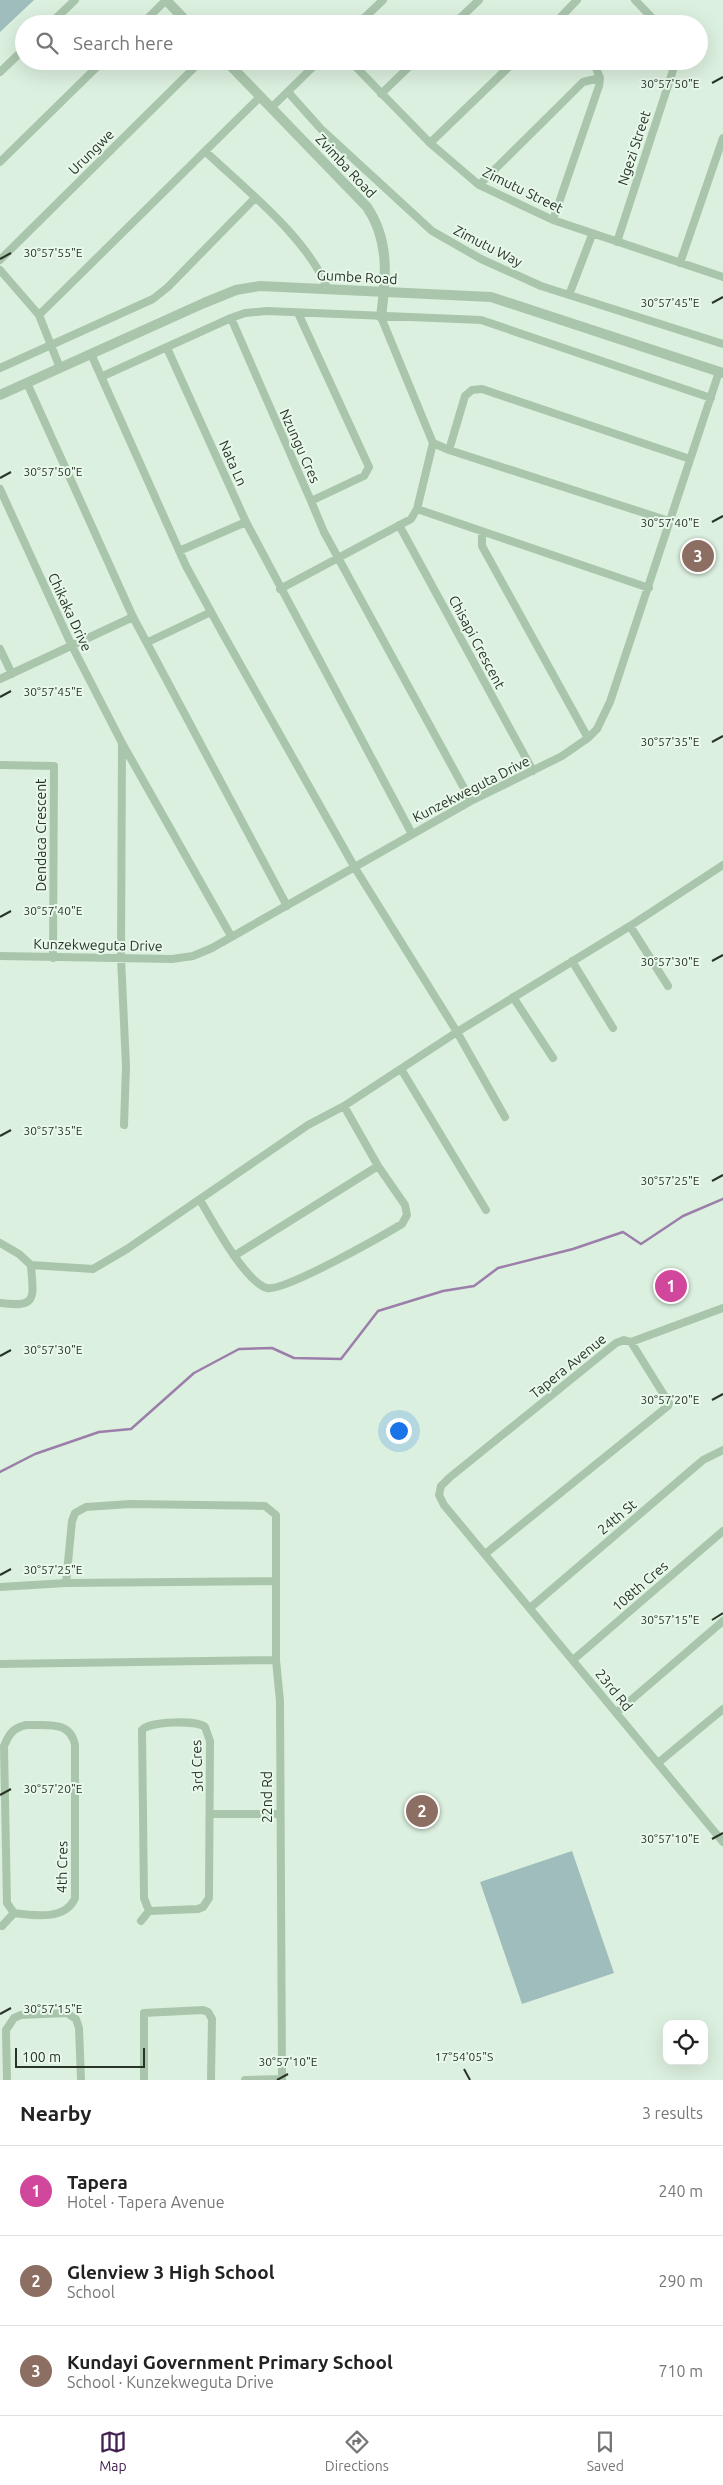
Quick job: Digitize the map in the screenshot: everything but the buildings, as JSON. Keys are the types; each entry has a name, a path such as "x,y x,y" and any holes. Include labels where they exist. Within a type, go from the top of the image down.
{"street":[{"path":"59,15 75,0"},
{"path":"151,15 166,0 180,15"},
{"path":"367,15 383,0"},
{"path":"463,15 479,0"},
{"path":"564,15 577,0"},
{"path":"635,0 649,15"},
{"path":"0,72 15,58"},
{"path":"0,162 95,70"},
{"name":"Urungwe","path":"0,260 191,70"},
{"name":"Zvimba Road","path":"235,70 367,207 375,219 384,244 384,293 380,317"},
{"path":"272,107 310,70"},
{"name":"Zimutu Street","path":"358,70 430,143 479,185 553,220 592,235 723,277"},
{"path":"381,94 406,70"},
{"path":"430,143 506,70"},
{"path":"553,220 599,86 600,78 597,70"},
{"name":"Ngezi Street","path":"617,242 673,70"},
{"path":"479,185 583,82 600,78"},
{"name":"Zimutu Way","path":"288,92 321,129 432,231 481,259 540,286 723,344"},
{"path":"40,315 261,96"},
{"path":"680,263 723,138"},
{"path":"206,152 306,250 321,272 328,290"},
{"path":"0,368 153,299 168,288 255,198"},
{"path":"569,295 592,235"},
{"path":"0,270 40,315 60,368"},
{"name":"Gumbe Road","path":"0,396 236,290 260,286 491,297 721,372"},
{"path":"103,376 230,318 245,313 267,311 481,320 711,398"},
{"name":"Nzungu Cres","path":"230,318 311,501 364,476 369,467 298,313"},
{"path":"280,589 411,519 417,509 433,443 380,317"},
{"name":"Nata Ln","path":"167,348 246,522 412,834"},
{"path":"91,354 103,376 179,551 211,612 355,868 457,1032 505,1118"},
{"name":"Kunzekweguta Drive","path":"0,956 172,959 193,956 287,906 471,801 562,756 588,738 597,729 610,702 649,588 669,521 721,372"},
{"path":"27,383 133,617 287,906"},
{"path":"449,450 465,396 472,390 482,389 690,459"},
{"path":"433,443 449,450 669,521"},
{"name":"Chikaka Drive","path":"0,489 71,644 122,743 231,936"},
{"path":"311,501 324,532 471,801"},
{"path":"417,509 482,533 649,588"},
{"path":"179,551 246,522"},
{"name":"Chisapi Crescent","path":"400,525 533,771"},
{"path":"482,533 482,546 588,738"},
{"path":"148,642 211,612"},
{"path":"0,679 71,644 133,617"},
{"path":"0,649 12,674"},
{"name":"Chikaka Drive","path":"122,743 121,958 126,1066 124,1125"},
{"name":"Dendaca Crescent","path":"0,765 54,766 53,958"},
{"path":"30,1265 93,1269 200,1200 308,1125 344,1106 457,1032 630,926 723,865"},
{"path":"630,926 668,986"},
{"path":"572,961 613,1028"},
{"path":"513,997 553,1058"},
{"path":"401,1069 486,1210"},
{"path":"200,1200 234,1256 255,1280 267,1288 276,1287 324,1267 402,1224 407,1215 405,1205 378,1166 344,1106"},
{"path":"234,1256 378,1166"},
{"path":"0,1242 19,1254 30,1265 33,1295 29,1301 20,1306 0,1303"},
{"path":"485,1554 668,1406 669,1403 631,1342 722,1311"},
{"name":"Tapera Avenue","path":"485,1554 444,1505 439,1496 441,1486 616,1343 624,1340 631,1342"},
{"name":"24th St","path":"530,1608 703,1460 723,1450"},
{"name":"22nd Rd","path":"66,1583 72,1521 76,1512 86,1507 130,1504 264,1506 276,1514 276,1660 280,1701 279,1814 282,2079"},
{"name":"108th Cres","path":"573,1660 723,1531"},
{"name":"23rd Rd","path":"485,1554 723,1842"},
{"path":"0,1587 66,1583 276,1581"},
{"path":"616,1712 723,1621"},
{"path":"0,1664 276,1660"},
{"path":"658,1763 723,1709"},
{"name":"3rd Cres","path":"197,1723 206,1728 210,1741 209,1898 206,1904 198,1909 149,1911 144,1898 143,1879 141,1735 145,1726 151,1724 197,1723"},
{"name":"4th Cres","path":"61,1726 68,1730 76,1746 75,1898 72,1906 59,1914 14,1913 8,1903 3,1822 4,1746 8,1735 18,1727 61,1726"},
{"path":"211,1814 279,1814"},
{"path":"141,1921 149,1911"},
{"path":"2,1926 14,1913"},
{"path":"144,2080 144,2013 203,2010 208,2012 212,2019 211,2080"},
{"path":"7,2080 6,2030 14,2018 21,2015 67,2013 76,2019 79,2028 81,2080"},
{"path":"245,2080 282,2079"}],"shaded area":[{"path":"0,0 34,0 18,15 15,15 15,18 0,32"},
{"path":"572,1851 614,1973 522,2004 480,1882"}],"waterway":[{"path":"0,1472 35,1454 99,1432 131,1429 194,1373 239,1349 272,1348 294,1358 341,1359 378,1311 443,1291 474,1286 498,1268 573,1249 623,1232 641,1244 683,1216 723,1199"}],"place":[{"name":"Kundayi Government Primary School","path":"698,556"},
{"name":"Tapera","path":"671,1286"},
{"name":"Glenview 3 High School","path":"422,1811"}]}
